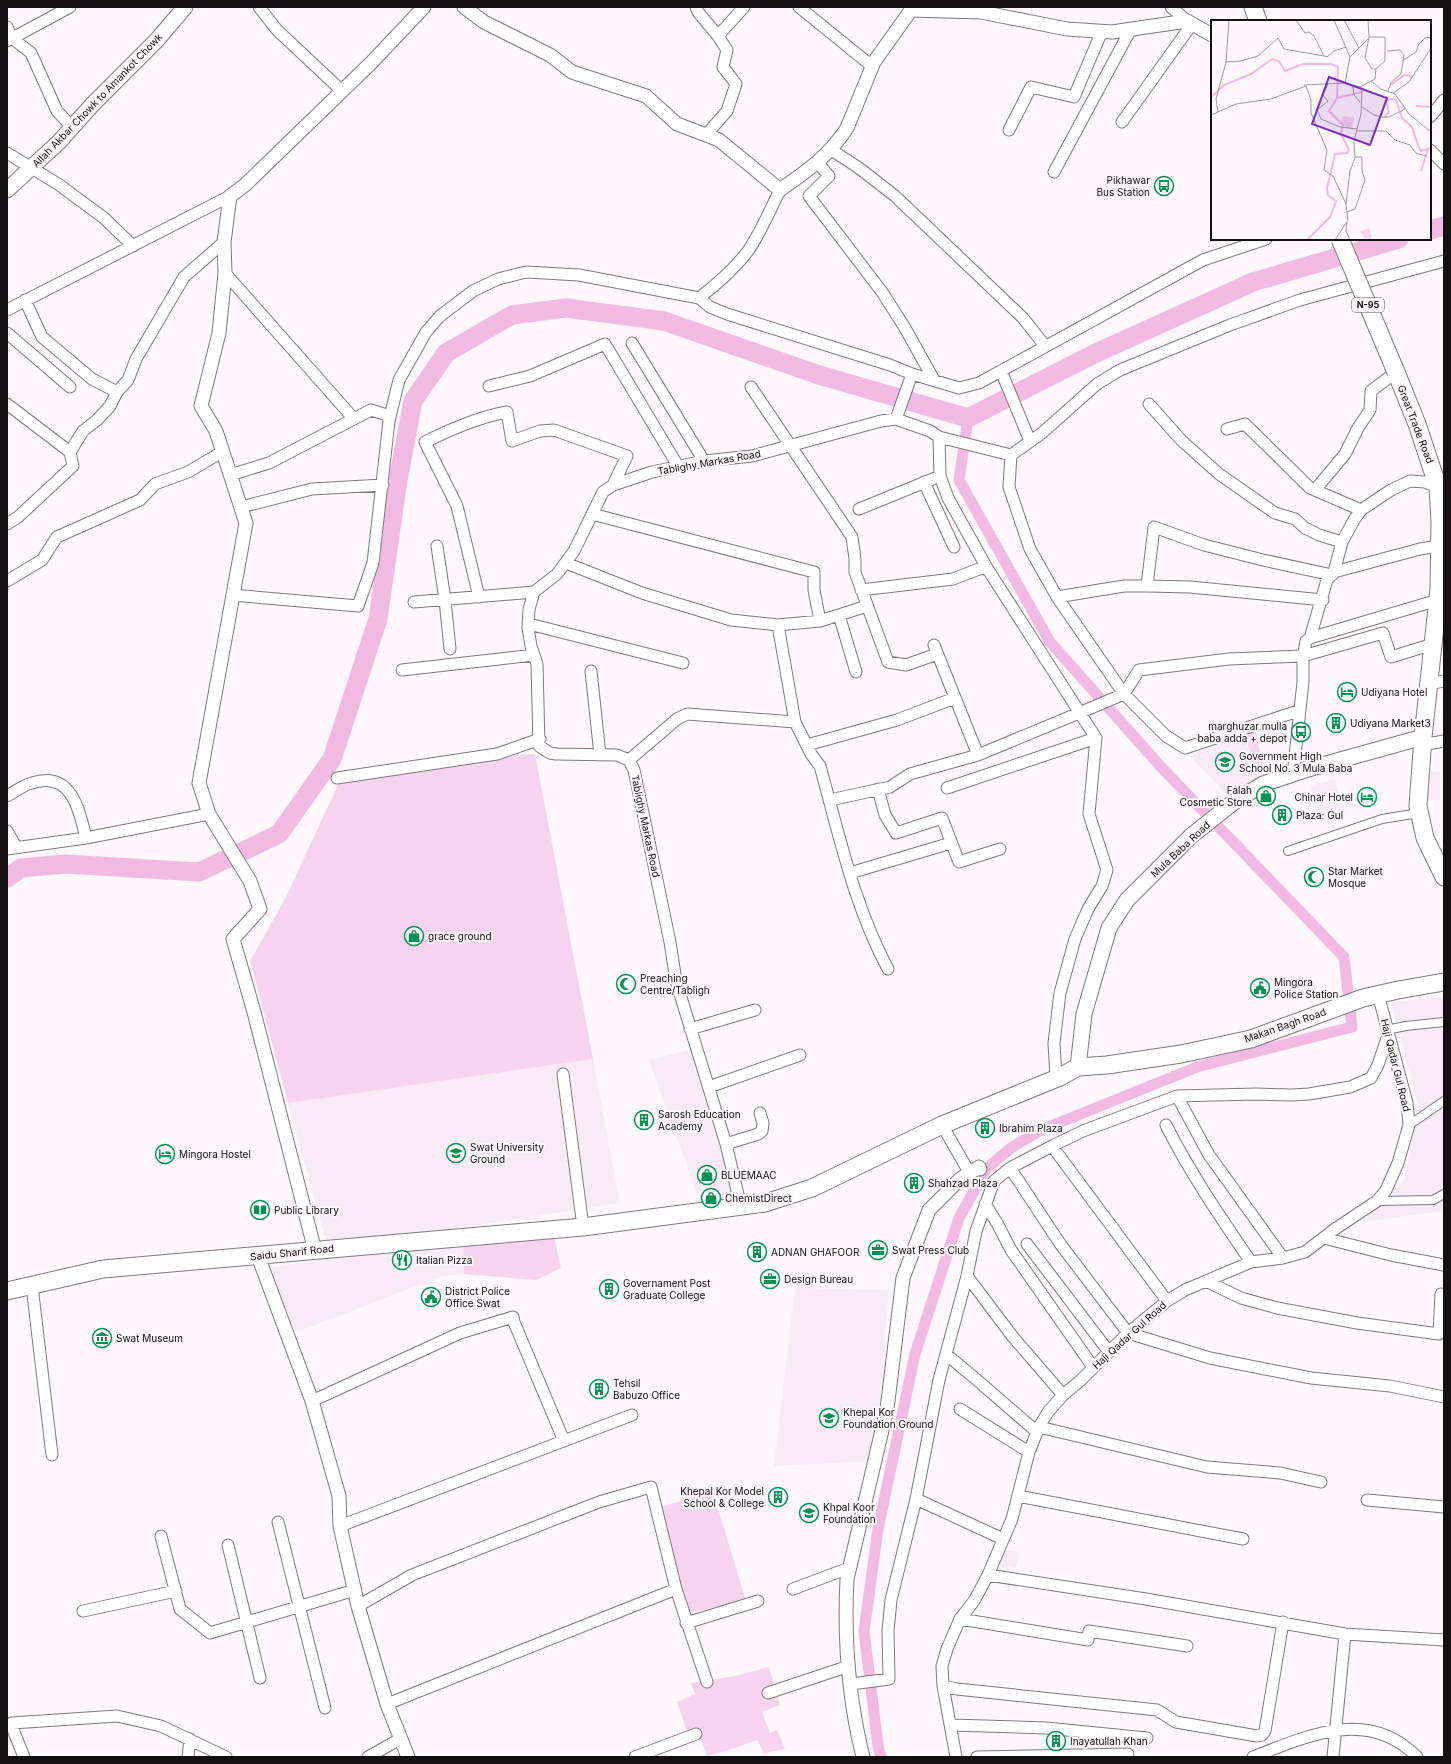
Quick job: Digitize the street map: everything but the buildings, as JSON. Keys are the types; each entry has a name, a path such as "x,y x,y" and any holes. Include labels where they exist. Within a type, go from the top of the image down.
{"main road":[{"name":"Allah Akbar Chowk to Amankot Chowk","path":"7,190 72,127 157,40 185,7"},
{"path":"1253,7 1258,20"},
{"name":"N-95","path":"1340,240 1396,372"},
{"name":"Great Trade Road","path":"1396,372 1417,424 1441,495 1438,600 1433,644 1436,683 1423,741 1418,806 1425,838 1444,877"},
{"name":"Mula Baba Road","path":"1078,1066 1084,1014 1109,928 1127,900 1191,836 1234,802 1263,784 1293,774 1423,741"},
{"name":"Makan Bagh Road","path":"942,1126 1056,1079 1078,1066 1108,1065 1181,1054 1251,1039 1342,1005 1371,996 1444,982"},
{"path":"582,1228 742,1211 768,1205 814,1191 942,1126"},
{"path":"582,1228 765,1203 812,1188 942,1126"},
{"name":"Saidu Sharif Road","path":"7,1291 104,1269 582,1228"}],"street":[{"path":"10,40 53,11 70,7"},
{"path":"259,7 277,30 342,91"},
{"path":"7,310 230,196 245,185 342,91 424,7"},
{"path":"464,7 484,22 550,55 572,72 646,96 677,124 719,140 780,190"},
{"path":"696,7 698,12 718,36 727,50 723,67 736,84 727,111 706,135"},
{"path":"718,36 744,7"},
{"path":"799,7 873,67"},
{"path":"1171,7 1189,23 1211,35"},
{"path":"699,298 711,289 748,251 780,190 818,163 847,128 873,67 909,8 982,12 991,10 1067,29 1112,32 1189,23"},
{"path":"1122,122 1189,23"},
{"path":"7,26 10,40 31,53 57,111 72,127"},
{"path":"1054,172 1131,29"},
{"path":"1009,130 1031,87 1074,97 1102,31"},
{"path":"1431,116 1444,100"},
{"path":"830,149 859,168 895,196 1023,318 1045,346"},
{"path":"1431,151 1444,164"},
{"path":"7,153 58,184 104,218 132,246"},
{"path":"818,163 829,176 810,196 882,292 905,328 934,380"},
{"path":"230,196 224,242 225,272 219,333 201,406 216,431 246,523 199,783 209,814 250,881 260,909 233,938 254,1012 315,1251"},
{"path":"232,595 358,606 373,563 390,416 399,380 426,332 440,316 473,291 498,279 526,272 579,275 699,298 710,307 727,314 959,388 979,383 1002,374 1045,346 1203,260 1263,240"},
{"path":"70,452 83,431 97,420 110,406 117,392 128,380 136,359 184,277 224,242"},
{"path":"1298,711 1185,748 1166,736 1124,694 1057,597 1030,549 1009,487 1011,455 1029,438 1042,433 1097,384 1120,370 1159,353 1300,300 1444,261"},
{"path":"225,272 354,419"},
{"path":"25,300 42,337 92,379 117,392"},
{"path":"7,333 70,387"},
{"path":"632,343 704,461"},
{"path":"489,386 530,376 605,344 678,466"},
{"path":"1315,490 1345,454 1358,428 1370,410 1371,391 1396,372"},
{"path":"912,374 896,419 930,431 939,436 1011,455"},
{"path":"1002,374 1029,438"},
{"path":"751,387 852,537 855,559 854,572 888,662 906,665 935,650 978,755"},
{"path":"7,404 70,452 73,466 18,517 7,524"},
{"path":"1148,404 1181,440 1232,482 1275,513 1295,519 1305,528 1319,535 1342,542"},
{"path":"230,475 269,463 371,410 390,416"},
{"path":"479,597 456,506 425,442 466,423 507,412 512,441 540,431 554,430 627,456 613,485"},
{"name":"Tablighy Markas Road","path":"534,592 557,574 566,563 574,551 603,492 613,485 652,472 704,461 752,456 881,421 896,419"},
{"path":"1226,429 1245,424 1310,488 1361,510"},
{"path":"939,436 940,476 948,498 987,568 1096,738 1089,814 1107,870 1102,886 1088,908 1075,939 1060,993 1054,1043 1056,1079"},
{"path":"7,581 42,560 57,537 140,500 155,484 188,472 222,452"},
{"path":"859,509 940,476"},
{"path":"1310,638 1323,600 1327,580 1333,573 1342,542 1361,510 1391,490 1410,481 1425,482 1441,495"},
{"path":"924,482 954,547"},
{"path":"240,507 312,489 383,485"},
{"path":"592,514 814,572 814,590 820,621"},
{"path":"1147,586 1154,527 1204,545 1263,560 1333,573 1420,549 1439,546"},
{"path":"437,546 450,649"},
{"path":"566,563 642,593 730,620 778,625 820,621 867,606"},
{"path":"861,590 953,579 979,569 987,568"},
{"path":"1057,597 1124,586 1147,586 1190,587 1323,600"},
{"path":"414,602 534,592 529,609 529,624 531,646 537,664 539,746 550,753 618,755 629,760 677,719 687,714 795,722"},
{"path":"1293,774 1303,656 1306,641 1310,638 1438,600"},
{"path":"839,615 856,672"},
{"path":"529,624 683,663"},
{"path":"778,625 795,722 811,754 820,766 850,873 879,952 888,969"},
{"path":"830,800 890,787 910,774 978,755 1079,713 1124,694 1139,670 1229,659 1303,656 1383,633 1391,657 1433,644"},
{"path":"402,670 534,655"},
{"path":"591,671 600,755"},
{"path":"806,745 897,720 955,698"},
{"path":"946,788 1096,738"},
{"path":"337,778 497,754 540,739"},
{"path":"1423,741 1444,741"},
{"name":"Tablighy Markas Road","path":"629,760 636,778 670,942 676,981 726,1144 741,1207"},
{"path":"7,796 32,783 51,780 67,788 79,810 86,838"},
{"path":"878,789 886,815 896,833 942,818 959,862 1000,849"},
{"path":"1288,851 1382,818 1419,813"},
{"path":"7,831 12,848 86,838 209,814"},
{"path":"850,873 951,843"},
{"name":"Haji Qadar Gul Road","path":"956,1757 943,1686 942,1666 947,1649 960,1619 974,1601 988,1575 1012,1519 1029,1452 1038,1430 1063,1395 1081,1380 1128,1333 1167,1301 1185,1290 1251,1262 1283,1258 1305,1252 1377,1201 1386,1190 1398,1163 1409,1125 1407,1103 1387,1032 1371,996"},
{"path":"690,1029 755,1010"},
{"path":"854,1684 889,1678 888,1631 891,1600 916,1499 939,1380 947,1356 968,1276 976,1230 992,1180 1010,1168 1083,1131 1177,1096 1255,1094 1292,1095 1309,1094 1350,1087 1371,1078 1378,1065 1387,1032 1406,1026 1444,1022"},
{"path":"709,1087 800,1055"},
{"path":"563,1074 582,1228"},
{"path":"1177,1096 1209,1154 1283,1258"},
{"path":"1409,1125 1444,1100"},
{"path":"726,1144 758,1134 762,1131 763,1123 760,1113"},
{"path":"1166,1125 1208,1198 1251,1262"},
{"path":"942,1126 975,1170 992,1180"},
{"path":"1052,1146 1167,1301"},
{"path":"1010,1168 1060,1244 1128,1333 1218,1360 1311,1378 1390,1386 1444,1397"},
{"path":"863,1757 855,1726 854,1684 849,1666 845,1605 847,1579 887,1410 903,1278 929,1210 960,1179 975,1170"},
{"path":"1433,1200 1444,1194"},
{"path":"1377,1201 1433,1200 1444,1202"},
{"path":"985,1204 1011,1250 1093,1367"},
{"path":"1324,1238 1444,1265"},
{"path":"1027,1244 1109,1352"},
{"path":"258,1256 312,1401 339,1496 340,1526 358,1606 387,1704 408,1757"},
{"path":"968,1276 1013,1337 1063,1395"},
{"path":"1206,1281 1241,1298 1270,1306 1357,1323 1440,1334 1442,1316 1441,1294"},
{"path":"32,1286 52,1455"},
{"path":"312,1401 460,1333 513,1317 564,1441"},
{"path":"947,1356 1038,1430 1206,1467 1280,1473 1321,1482"},
{"path":"960,1408 1029,1452"},
{"path":"340,1526 632,1415"},
{"path":"358,1606 412,1576 599,1502 651,1487 676,1589 686,1623 707,1682"},
{"path":"1018,1496 1243,1538"},
{"path":"916,1499 1003,1539"},
{"path":"1367,1500 1444,1507"},
{"path":"278,1522 325,1708"},
{"path":"161,1536 180,1609 210,1633 355,1590"},
{"path":"228,1545 260,1678"},
{"path":"793,1589 849,1568"},
{"path":"988,1575 1146,1599 1345,1634 1444,1640"},
{"path":"387,1704 676,1589"},
{"path":"82,1611 176,1591"},
{"path":"686,1623 758,1601"},
{"path":"960,1619 1088,1640 1089,1631 1187,1646"},
{"path":"943,1686 958,1689 1157,1710 1176,1722 1257,1736 1262,1735 1265,1732 1283,1622"},
{"path":"1332,1757 1345,1634"},
{"path":"768,1693 849,1666"},
{"path":"24,1757 12,1727 12,1723 116,1716 161,1726 226,1757"},
{"path":"951,1725 1046,1728 1147,1738"},
{"path":"1253,1757 1314,1734 1358,1728 1387,1735 1417,1757"},
{"path":"635,1757 696,1734"},
{"path":"188,1757 190,1739"},
{"path":"368,1757 400,1739"},
{"path":"977,1757 1128,1754"}],"shaded area":[{"path":"1256,731 1262,764 1255,766 1244,734"},
{"name":"Government High School No. 3 Mula Baba","path":"1242,733 1264,784 1233,801 1191,757 1205,746"},
{"path":"535,754 593,1059 288,1103 250,961 285,899 344,772"},
{"path":"1421,770 1440,772 1440,800 1418,801"},
{"path":"1334,779 1346,813 1326,821 1310,786"},
{"path":"1444,997 1444,1211 1362,1222 1404,1180 1418,1104 1391,1002"},
{"path":"689,1050 737,1201 703,1210 649,1060"},
{"name":"Swat University Ground","path":"593,1059 620,1203 328,1248 288,1103"},
{"path":"554,1236 561,1268 536,1280 464,1274 463,1243"},
{"path":"439,1240 463,1243 464,1274 442,1276 300,1331 295,1330 269,1268"},
{"name":"Khepal Kor Foundation Ground","path":"795,1288 889,1290 875,1461 774,1466"},
{"path":"713,1492 746,1601 684,1614 656,1508"},
{"path":"1001,1548 1020,1553 1016,1568 1009,1566 1006,1576 994,1572"},
{"path":"769,1667 780,1705 762,1712 770,1733 777,1730 785,1749 764,1753 757,1740 707,1756 698,1731 688,1735 677,1702 695,1694 691,1683 735,1676"}],"waterway":[{"path":"1431,230 1444,226"},
{"path":"7,878 21,868 65,864 199,872 279,834 332,759 378,619 398,480 413,401 446,353 512,315 566,308 664,321 819,375 968,418 1096,353 1253,282 1396,240"},
{"path":"881,1757 878,1746 864,1631 878,1529 915,1354 959,1218 987,1168 1011,1148 1041,1130 1197,1067 1352,1027 1344,957 1162,768 1050,642 959,480 968,418"}],"place":[{"name":"Pikhawar Bus Station","path":"1164,186"},
{"name":"Udiyana Hotel","path":"1347,692"},
{"name":"Udiyana Market3","path":"1336,723"},
{"name":"marghuzar mulla baba adda + depot","path":"1301,732"},
{"name":"Government High School No. 3 Mula Baba","path":"1225,762"},
{"name":"Falah Cosmetic Store","path":"1266,796"},
{"name":"Chinar Hotel","path":"1367,797"},
{"name":"Plaza: Gul","path":"1282,815"},
{"name":"Star Market Mosque","path":"1314,877"},
{"name":"grace ground","path":"414,936"},
{"name":"Preaching Centre/Tabligh","path":"626,984"},
{"name":"Mingora Police Station","path":"1260,988"},
{"name":"Sarosh Education Academy","path":"644,1120"},
{"name":"Ibrahim Plaza","path":"985,1128"},
{"name":"Swat University Ground","path":"456,1153"},
{"name":"Mingora Hostel","path":"165,1154"},
{"name":"BLUEMAAC","path":"707,1175"},
{"name":"Shahzad Plaza","path":"914,1183"},
{"name":"ChemistDirect","path":"711,1198"},
{"name":"Public Library","path":"260,1210"},
{"name":"Swat Press Club","path":"878,1250"},
{"name":"ADNAN GHAFOOR","path":"757,1252"},
{"name":"Italian Pizza","path":"402,1260"},
{"name":"Design Bureau","path":"770,1279"},
{"name":"Governament Post Graduate College","path":"609,1289"},
{"name":"District Police Office Swat","path":"431,1297"},
{"name":"Swat Museum","path":"102,1338"},
{"name":"Tehsil Babuzo Office","path":"599,1389"},
{"name":"Khepal Kor Foundation Ground","path":"829,1418"},
{"name":"Khepal Kor Model School & College","path":"778,1497"},
{"name":"Khpal Koor Foundation","path":"809,1513"},
{"name":"Inayatullah Khan","path":"1056,1741"}]}
